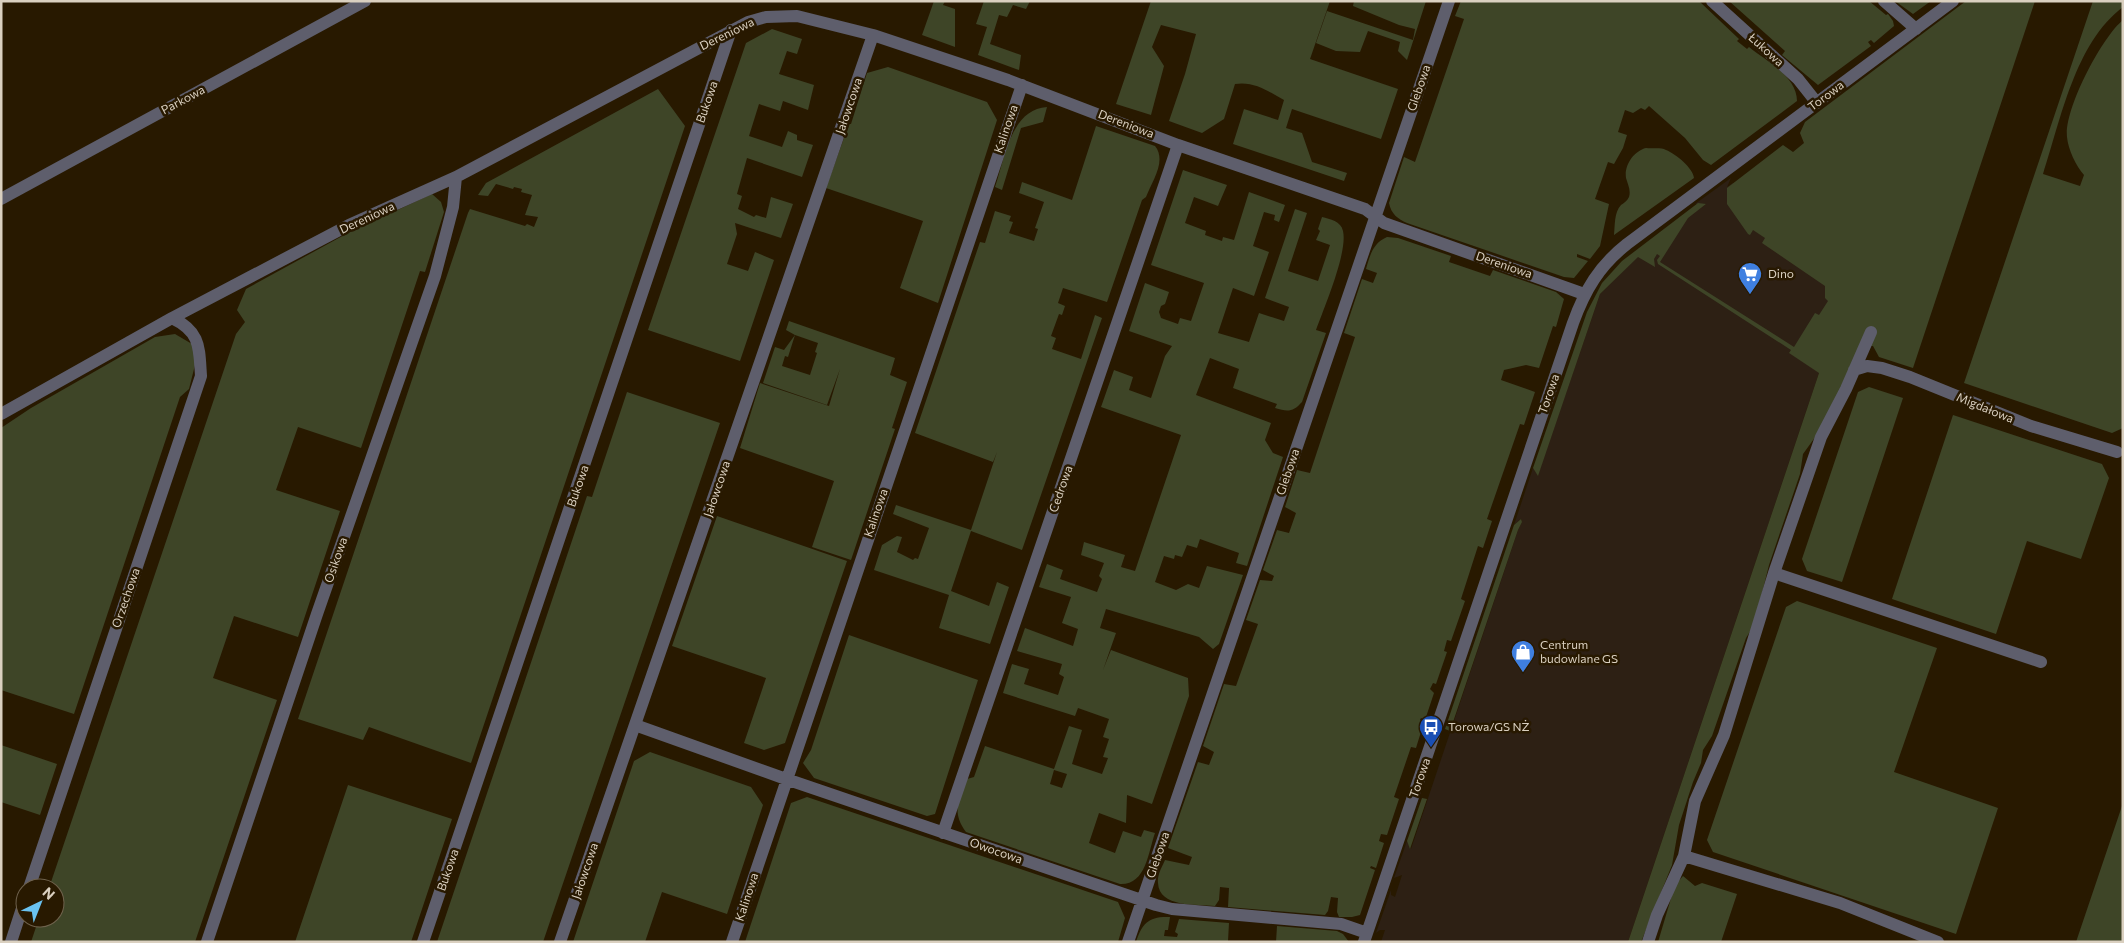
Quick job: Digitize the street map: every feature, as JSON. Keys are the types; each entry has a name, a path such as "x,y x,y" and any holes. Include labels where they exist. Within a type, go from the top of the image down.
{"street":[{"name":"Parkowa","path":"1,198 365,1"},
{"name":"Glebowa","path":"1128,942 1448,1"},
{"name":"Łukowa","path":"1712,1 1798,79 1818,103"},
{"path":"1884,1 1916,29"},
{"name":"Torowa","path":"1366,937 1584,294 1599,270 1620,250 1953,1"},
{"name":"Dereniowa","path":"1,414 172,318 349,225 456,177 748,22 778,15 798,16 873,35 1022,85 1178,145 1365,209 1384,223 1584,294"},
{"name":"Bukowa","path":"423,942 732,30"},
{"name":"Jałowcowa","path":"560,942 873,35"},
{"name":"Kalinowa","path":"732,942 1022,85"},
{"name":"Cedrowa","path":"943,833 1178,145"},
{"name":"Osikowa","path":"207,942 311,632 435,276 453,207 456,177"},
{"name":"Orzechowa","path":"32,878 201,376 198,341 184,324 172,318"},
{"path":"1648,942 1657,915 1684,856 1695,801 1724,734 1774,572 1821,437 1871,332"},
{"name":"Migdałowa","path":"1854,370 1867,366 1889,370 2030,426 2117,452"},
{"path":"1774,572 2041,662"},
{"name":"Owocowa","path":"635,724 786,779 1142,901 1172,909 1341,924 1366,937"},
{"path":"1684,856 1840,903 1938,942"},
{"path":"11,942 16,928"}],"shaded area":[{"path":"1731,178 1727,187 1733,183 1845,281 1819,373 1628,942 1381,942 1385,930 1380,930 1376,933 1391,890 1391,895 1395,897 1402,875 1394,878 1407,841 1411,849 1522,522 1521,519 1514,525 1533,468 1538,475 1600,294 1652,242 1706,204 1695,204"}],"green space":[{"path":"934,1 945,1 943,5 955,9 955,47 922,35"},
{"path":"984,1 1030,1 1026,9 1013,5 1007,17 999,15 990,44 1021,55 1019,70 978,55 987,27 976,24"},
{"path":"1151,1 1330,1 1310,59 1398,89 1381,139 1292,109 1286,128 1302,133 1312,162 1347,173 1344,181 1233,144 1244,109 1278,120 1284,100 1255,85 1235,84 1224,119 1202,133 1169,121 1196,34 1161,25 1152,47 1164,66 1151,115 1116,104"},
{"path":"1354,1 1426,1 1407,60 1398,51 1400,42 1368,31 1360,52 1336,51 1316,43 1327,11 1413,40 1415,29 1399,25 1353,6"},
{"path":"1461,1 1699,1 1739,39 1737,41 1747,49 1749,47 1786,77 1796,92 1797,101 1711,165 1703,160 1685,138 1649,106 1645,110 1641,108 1633,113 1625,110 1618,132 1627,135 1623,148 1614,164 1608,162 1595,199 1609,204 1600,246 1590,259 1577,254 1577,257 1588,261 1574,278 1564,277 1407,223 1395,216 1391,210 1389,203 1404,157 1415,162 1464,19 1455,16"},
{"path":"1729,1 1869,1 1886,15 1888,14 1894,26 1874,43 1871,40 1868,42 1871,46 1818,85 1782,55 1785,51"},
{"path":"1895,1 1931,1 1913,14"},
{"path":"1966,1 2035,1 1913,368 1879,357 1873,346 1862,346 1821,429 1803,454 1800,474 1769,565 1754,625 1746,638 1712,736 1703,750 1701,763 1679,825 1672,865 1641,942 1628,942 1819,373 1789,353 1791,350 1658,264 1657,260 1660,256 1657,254 1654,259 1655,267 1638,257 1600,294 1538,476 1533,468 1587,312 1602,283 1622,261 1698,203 1706,204 1688,218 1660,262 1794,347 1815,313 1819,315 1828,301 1825,298 1825,286 1762,243 1765,238 1753,230 1750,235 1748,234 1727,204 1727,188 1783,145 1793,152 1804,143 1800,133 1805,122"},
{"path":"2093,1 2123,1 2123,7 2107,22 2081,61 2064,106 2043,174 2080,186 2084,175 2073,157 2067,137 2072,109 2095,57 2114,29 2123,20 2123,428 2112,433 1964,383"},
{"path":"772,29 802,39 797,54 787,51 779,74 814,85 808,110 783,101 780,111 759,104 749,136 782,147 788,131 797,135 797,140 813,145 802,177 747,158 737,194 742,196 738,209 754,217 756,215 766,218 771,197 793,204 781,238 735,223 737,234 727,264 748,271 755,252 774,260 740,361 648,330 746,43"},
{"path":"888,67 987,102 997,120 938,303 900,288 923,221 826,188 849,124 851,124 867,73"},
{"path":"658,89 685,126 471,763 369,727 363,740 298,719 468,213 470,209 534,227 538,217 525,215 532,195 521,192 522,189 514,187 513,189 496,184 488,196 478,195 486,183"},
{"path":"1047,107 1043,122 1021,128 1002,190 995,187 1006,150 1017,126 1035,110"},
{"path":"1096,126 1155,146 1160,158 1159,165 1146,197 1142,200 1107,302 1063,288 1058,303 1065,306 1062,315 1059,314 1051,336 1056,338 1052,349 1081,359 1095,315 1102,318 1022,550 971,531 951,591 989,606 997,582 1009,587 990,644 939,628 949,595 874,570 882,545 897,536 902,537 897,552 913,560 915,558 918,559 929,528 893,514 896,505 971,530 997,452 993,462 915,433 980,242 985,243 995,211 1011,216 1009,221 1013,222 1009,233 1034,241 1038,229 1035,228 1044,202 1019,193 1022,182 1072,200"},
{"path":"1646,148 1664,149 1674,155 1691,170 1694,178 1614,235 1617,211 1630,194 1626,178 1628,164 1634,155"},
{"path":"1183,170 1227,185 1218,206 1194,197 1185,223 1206,231 1205,235 1222,241 1223,237 1234,240 1249,192 1285,205 1279,222 1274,220 1275,215 1264,212 1253,246 1269,252 1254,296 1233,288 1218,333 1249,342 1259,313 1284,321 1289,307 1265,298 1295,209 1307,213 1288,271 1318,281 1330,245 1316,240 1320,231 1318,229 1322,217 1338,223 1343,231 1344,240 1339,266 1316,330 1326,333 1302,402 1296,408 1283,410 1275,408 1277,404 1233,388 1239,369 1210,358 1196,395 1271,423 1265,440 1273,453 1283,457 1247,566 1236,563 1239,553 1200,539 1197,548 1187,545 1182,557 1175,555 1174,559 1164,556 1155,582 1176,590 1188,584 1199,588 1207,566 1243,575 1219,644 1213,649 1199,637 1106,609 1100,628 1116,633 1103,670 1111,650 1188,678 1189,696 1152,804 1127,795 1126,823 1099,813 1089,843 1115,853 1123,831 1141,837 1144,830 1155,833 1141,874 1129,883 1120,884 966,832 961,825 958,806 967,779 974,777 985,746 1054,769 1069,726 1082,730 1072,764 1102,774 1108,758 1103,757 1109,739 1103,737 1109,719 1078,708 1075,716 1003,693 1012,664 1029,669 1024,684 1058,695 1064,677 1059,674 1062,664 1017,651 1025,628 1073,646 1078,629 1062,623 1071,597 1039,587 1047,564 1063,570 1060,579 1097,592 1102,579 1099,576 1104,563 1081,555 1084,542 1125,555 1121,567 1135,571 1181,435 1101,407 1114,370 1133,377 1129,390 1151,398 1165,356 1172,346 1129,331 1145,283 1169,292 1165,304 1161,306 1159,312 1161,318 1178,324 1180,318 1191,321 1204,283 1151,265","holes":["1054,770 1067,774 1062,788 1050,784"]},
{"path":"432,194 441,202 444,212 425,272 420,271 361,448 298,427 276,490 340,511 298,637 234,616 213,678 277,700 195,942 31,942 36,928 65,928 65,878 52,878 236,334 245,322 237,310 246,289 346,234"},
{"path":"1387,237 1398,238 1451,256 1449,262 1490,276 1493,270 1556,292 1564,299 1556,327 1553,326 1539,368 1526,365 1504,370 1501,380 1535,392 1524,425 1520,424 1487,519 1492,521 1483,548 1478,546 1461,599 1465,601 1451,641 1447,640 1444,651 1447,652 1436,684 1433,683 1430,689 1434,693 1425,720 1421,718 1420,720 1424,722 1416,748 1411,747 1394,797 1399,799 1387,835 1381,834 1379,841 1384,843 1376,868 1371,866 1370,868 1375,870 1360,915 1339,917 1337,912 1338,898 1331,897 1328,911 1325,915 1228,907 1229,888 1220,887 1219,900 1215,906 1172,901 1160,891 1158,883 1159,874 1165,860 1189,865 1192,857 1168,848 1198,762 1209,765 1214,752 1203,746 1224,684 1236,686 1258,624 1246,620 1260,580 1272,581 1274,576 1263,570 1277,530 1289,533 1296,513 1285,507 1297,470 1310,473 1355,337 1344,333 1362,279 1373,283 1377,273 1366,269 1371,254 1375,246"},
{"path":"789,321 895,358 890,375 907,382 892,428 895,429 851,560 812,547 834,481 740,448 760,383 829,406 840,369 827,405 763,383 775,347 784,350 795,335 786,330","holes":["795,335 818,343 810,375 782,366 785,356 788,357"]},
{"path":"175,334 192,344 196,361 189,389 180,397 74,714 1,690 1,428 31,408 155,337"},
{"path":"1869,387 1903,398 1842,582 1807,571 1802,559 1858,392"},
{"path":"627,392 720,423 543,942 437,942 587,496 592,497"},
{"path":"1953,415 2102,464 2109,478 2081,559 2027,541 1996,634 1892,599"},
{"path":"717,516 847,561 785,743 764,750 744,743 766,678 672,646"},
{"path":"1521,519 1522,522 1450,731 1445,729 1514,525"},
{"path":"1797,601 1937,648 1894,772 1998,808 1956,934 1713,852 1707,840 1786,607"},
{"path":"849,635 978,680 935,814 927,816 814,778 803,763 811,750"},
{"path":"1,745 57,764 40,815 1,802"},
{"path":"650,752 751,787 763,805 727,914 662,892 645,942 573,942 634,761"},
{"path":"348,785 452,819 411,942 295,942"},
{"path":"807,797 1118,902 1125,918 1118,942 745,942 791,803"},
{"path":"1422,798 1427,799 1410,849 1407,841"},
{"path":"2123,803 2123,942 2076,942"},
{"path":"1683,876 1695,886 1702,883 1737,894 1721,942 1658,942 1675,885"},
{"path":"1170,917 1168,930 1165,930 1164,936 1177,937 1178,934 1175,932 1179,919 1229,923 1228,941 1232,942 1136,942 1148,921"},
{"path":"1277,926 1337,931 1343,934 1349,942 1276,942"}],"place":[{"name":"Dino","path":"1750,295"},
{"name":"Centrum budowlane GS","path":"1523,673"},
{"name":"Torowa/GS NŻ","path":"1431,748"}]}
